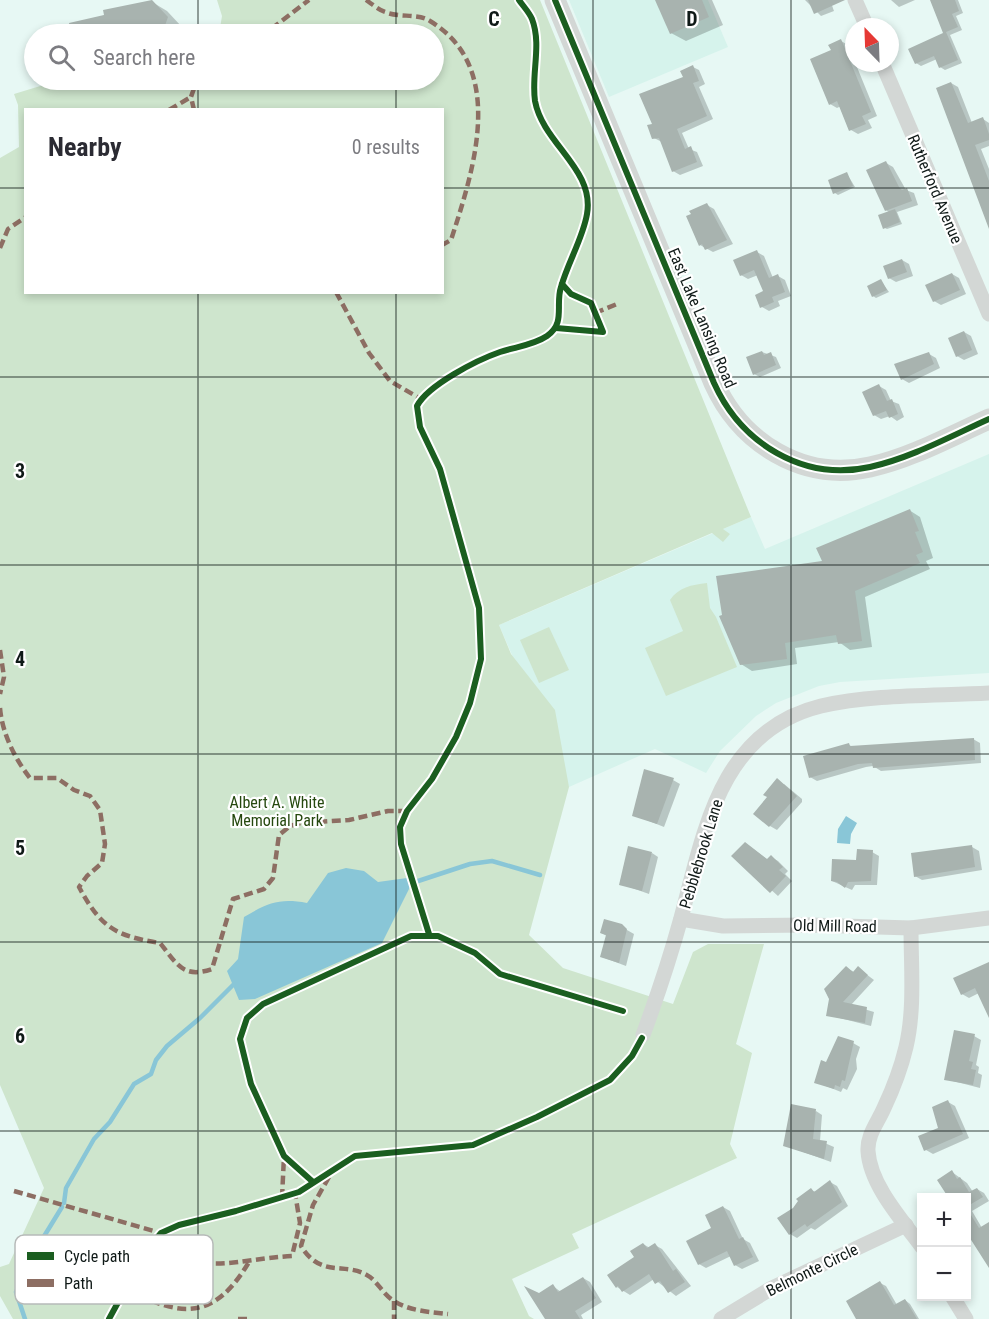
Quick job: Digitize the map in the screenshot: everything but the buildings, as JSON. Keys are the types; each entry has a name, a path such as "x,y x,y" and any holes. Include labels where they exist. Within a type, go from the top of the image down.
{"main road":[{"name":"East Lake Lansing Road","path":"555,0 714,383 728,410 747,433 772,451 795,462 819,468 857,469 885,463 989,419"}],"street":[{"path":"855,0 863,18"},
{"name":"Rutherford Avenue","path":"886,72 989,314"},
{"name":"Pebblebrook Lane","path":"643,1035 681,919 713,805 730,773 749,748 768,730 792,717 819,707 844,702 989,693"},
{"name":"Old Mill Road","path":"681,919 723,926 810,925 911,928 989,918"},
{"path":"911,928 911,1008 906,1046 897,1077 870,1135 868,1150 871,1167 882,1189 917,1241"},
{"name":"Belmonte Circle","path":"721,1319 772,1288 906,1225"},
{"path":"955,1301 966,1319"}],"shaded area":[{"path":"569,0 708,0 728,47 609,97"},
{"path":"989,454 989,673 840,682 819,686 776,703 756,716 720,751 706,773 655,749 569,787 499,625 751,517 765,549"}],"green space":[{"name":"Albert A. White Memorial Park","path":"217,0 540,0 751,517 723,529 730,534 723,542 712,533 499,625 511,654 555,710 569,787 529,935 563,968 673,1004 693,952 708,944 764,944 736,1044 752,1053 730,1144 737,1158 572,1234 579,1248 512,1279 529,1316 534,1319 13,1319 0,1296 0,1267 9,1264 15,1251 15,1304 213,1304 213,1235 22,1235 44,1188 0,1085 0,158 19,147 18,105 14,94 27,90 444,90 444,24 221,24 222,16"},
{"path":"707,583 710,608 737,667 666,696 645,648 683,631 670,600 686,587"},
{"path":"549,627 569,670 539,683 520,640"}],"water":[{"path":"846,816 857,823 851,834 850,844 837,843 838,829"},
{"path":"346,868 364,871 378,882 407,878 410,887 382,943 255,999 239,1000 227,971 238,959 244,917 274,903 289,901 307,903 328,873"}],"waterway":[{"path":"409,884 470,864 492,861 540,875"},
{"path":"64,1203 66,1188 94,1139 110,1122 134,1084 151,1074 156,1060 167,1046 200,1018 233,985"},
{"path":"45,1235 62,1207"},
{"path":"20,1304 25,1319"}],"marked path":[{"path":"278,24 309,0"},
{"path":"366,0 385,12 420,17 434,24"},
{"path":"444,33 454,41 469,65 477,93 478,123 475,153 460,213 451,240 444,244"},
{"path":"193,90 191,97 194,108"},
{"path":"172,108 191,97"},
{"path":"0,248 8,229 24,218"},
{"path":"337,294 369,353 390,381 421,399"},
{"path":"595,313 617,304"},
{"path":"0,650 4,677 0,694"},
{"path":"0,708 3,727 10,745 30,778 57,778 74,790 90,796 100,810 105,844 102,863 87,876 79,887 87,901 111,928 132,937 160,943 176,963 187,971 202,972 212,969 233,899 264,889 273,878 279,835 290,826 301,823 349,820 388,811 407,811"},
{"path":"282,1198 284,1156"},
{"path":"329,1177 313,1205 301,1246 309,1256 317,1263 326,1266 361,1272 370,1277 387,1296 406,1307 448,1314"},
{"path":"14,1191 161,1233"},
{"path":"213,1263 292,1256 300,1223 295,1193"},
{"path":"213,1302 236,1281 249,1262"},
{"path":"394,1301 394,1319"},
{"path":"162,1304 181,1309 210,1304"},
{"path":"238,1319 249,1319"}],"cycle path":[{"path":"429,934 401,844 400,827 407,811 432,779 456,737 470,703 481,659 479,608 440,469 420,427 417,406 431,390 467,367 500,352 536,342 553,331 558,320 561,287 587,214 587,198 583,183 548,130 535,101 535,29 531,16 519,0"},
{"path":"555,0 714,383 740,424 777,453 798,463 821,469 845,470 870,467 901,458 989,419"},
{"path":"556,328 603,332 591,303 571,294 562,284"},
{"path":"313,1182 284,1156 251,1084 240,1039 247,1018 263,1004 411,936 438,936 475,953 500,974 623,1011"},
{"path":"159,1235 179,1225 299,1192 355,1156 473,1145 537,1117 610,1080 632,1056 642,1038"},
{"path":"109,1319 117,1304"}]}
